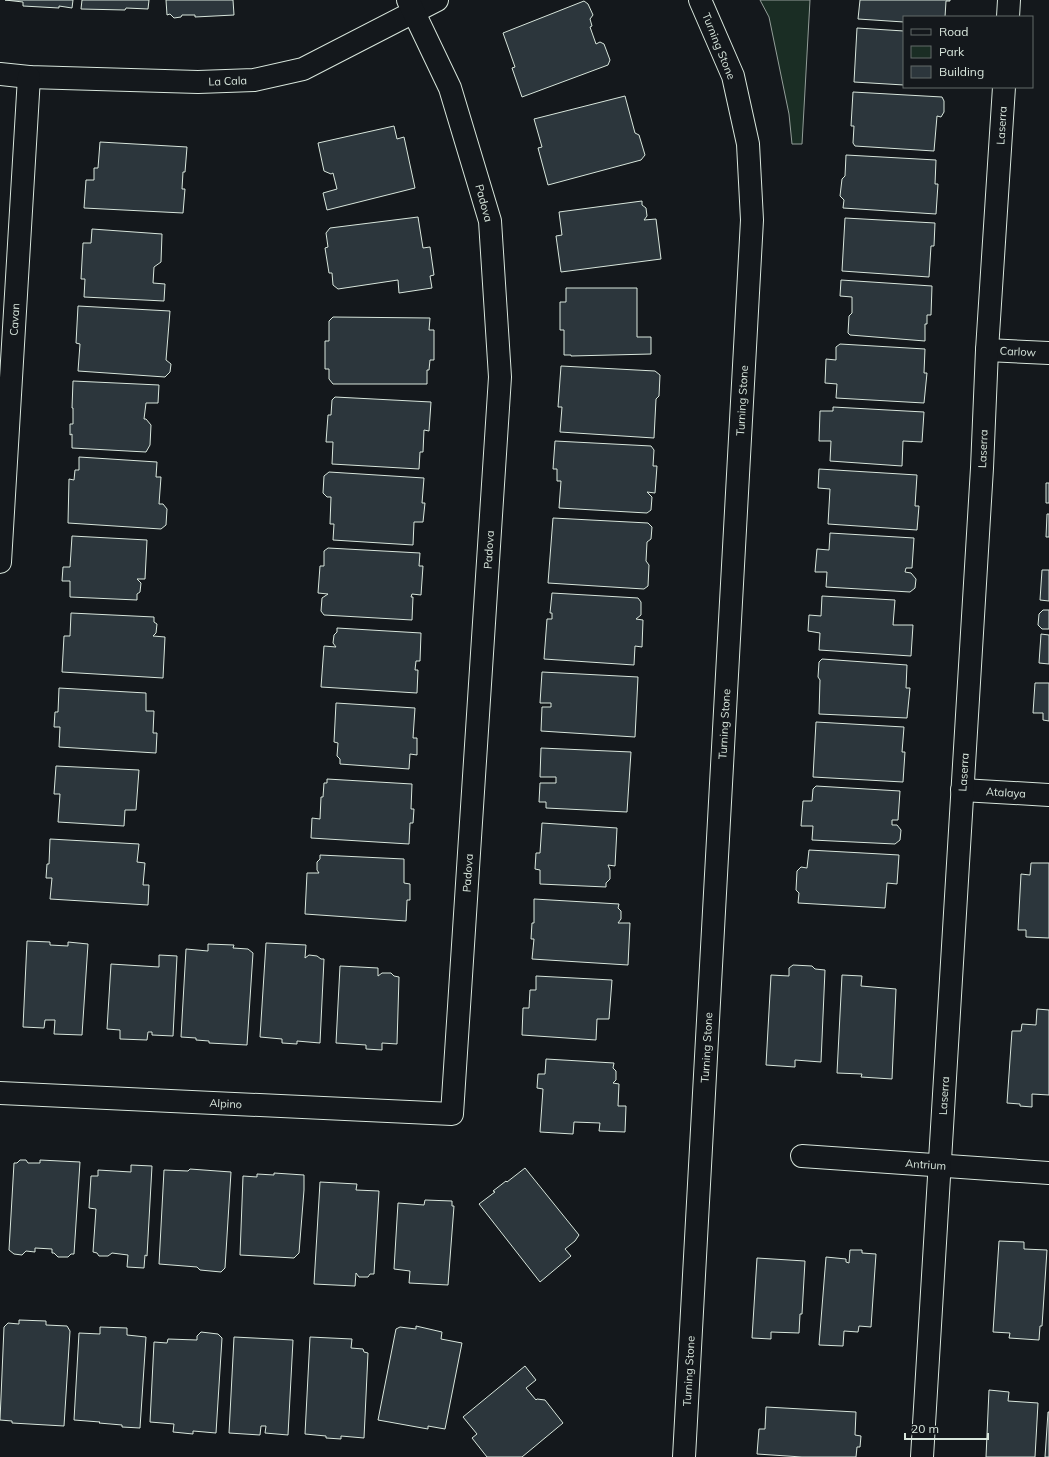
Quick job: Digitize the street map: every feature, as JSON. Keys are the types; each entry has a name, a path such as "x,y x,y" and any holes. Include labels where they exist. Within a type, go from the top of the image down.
{"street":[{"name":"La Cala","path":"0,74 29,77 198,82 254,80 303,69 411,6 437,0"},
{"name":"Turning Stone","path":"684,1457 752,220 748,144 733,76 700,0"},
{"path":"1008,16 1009,0"},
{"name":"Padova","path":"411,6 450,88 490,221 500,377 452,1114"},
{"name":"Cavan","path":"0,562 29,77"},
{"name":"Laserra","path":"922,1457 982,468 987,350 1004,88"},
{"name":"Carlow","path":"987,350 1049,353"},
{"name":"Atalaya","path":"962,790 1049,796"},
{"name":"Alpino","path":"0,1093 452,1114"},
{"name":"Antrium","path":"802,1156 1049,1173"}],"green space":[{"path":"760,0 810,0 802,144 792,144 789,114 769,17"}],"building":[{"path":"5,0 73,0 72,8 59,6 59,8 23,6 23,2"},
{"path":"82,0 149,0 148,9 126,8 125,10 81,9"},
{"path":"166,0 233,0 234,15 195,17 195,15 182,15 181,17 174,18 170,14 167,15"},
{"path":"860,0 950,0 946,1 945,16 903,16 903,22 858,19"},
{"path":"584,1 588,4 593,15 590,19 592,26 590,27 596,44 600,42 604,44 610,60 608,65 522,97 512,68 515,67 503,33"},
{"path":"857,28 903,31 903,85 854,82"},
{"path":"853,92 942,97 944,101 944,112 941,117 937,116 934,151 855,146 853,143 854,126 851,126"},
{"path":"625,96 635,133 639,135 645,155 641,160 548,185 538,148 542,147 534,119"},
{"path":"394,126 397,139 404,137 415,188 327,210 323,193 337,189 333,173 331,174 324,171 318,143"},
{"path":"100,142 187,147 185,172 183,172 182,189 185,189 183,213 84,208 86,180 94,180 94,168 98,168"},
{"path":"846,155 936,160 935,184 938,184 936,214 843,208 844,200 840,196 842,179 845,176"},
{"path":"642,201 642,205 646,208 647,216 644,220 656,219 661,259 561,272 556,236 562,235 559,212"},
{"path":"418,217 423,248 430,247 434,275 430,276 432,288 399,293 398,280 338,289 333,285 332,273 329,273 325,248 328,247 326,233 330,228"},
{"path":"845,218 935,223 934,246 931,246 929,277 842,271"},
{"path":"92,229 162,234 161,262 154,267 153,283 165,284 164,301 84,297 85,279 81,279 83,243 91,243"},
{"path":"841,280 932,286 931,315 927,315 927,324 925,324 925,341 850,335 848,333 849,316 852,313 852,297 840,296"},
{"path":"566,288 637,288 637,337 651,337 651,354 564,355 564,330 560,330 560,302 566,302"},
{"path":"78,306 170,311 166,360 171,364 170,372 165,377 78,371 80,344 76,343"},
{"path":"333,317 430,318 429,330 434,330 434,360 430,360 429,370 427,370 427,384 333,384 329,379 329,369 325,369 325,341 329,341 329,321"},
{"path":"840,344 925,349 924,373 927,373 924,403 836,398 837,384 825,383 826,359 836,360 836,347"},
{"path":"561,366 655,371 660,375 659,396 656,399 654,438 560,432 562,407 558,407"},
{"path":"73,381 159,385 158,403 146,403 144,419 146,419 151,425 150,445 146,452 72,448 70,424 73,424"},
{"path":"335,397 431,402 429,431 424,430 423,452 420,452 419,469 332,464 333,442 326,442 328,415 331,415 332,400"},
{"path":"833,407 924,412 922,442 903,441 902,466 830,461 831,441 819,441 820,411 833,411"},
{"path":"555,441 651,446 654,450 653,466 657,466 655,493 647,492 652,497 651,510 647,513 559,508 561,481 557,481 557,469 553,469"},
{"path":"79,457 157,462 156,477 161,477 159,504 163,504 167,509 166,525 161,529 68,523 69,479 74,480 75,470 79,470"},
{"path":"819,469 917,475 915,506 919,506 917,530 828,524 830,489 818,488"},
{"path":"329,472 424,478 422,503 425,503 423,522 414,522 413,545 333,540 334,524 330,524 331,497 327,497 323,493 324,476"},
{"path":"1046,483 1049,483 1049,503 1046,503"},
{"path":"1047,514 1049,514 1049,537 1046,537"},
{"path":"553,518 648,523 652,527 651,539 647,542 646,561 649,565 648,586 644,589 548,583"},
{"path":"830,533 914,538 912,568 906,568 905,572 911,573 916,579 915,588 910,592 826,587 827,572 815,572 817,549 829,550"},
{"path":"72,536 147,540 145,579 137,579 141,583 140,592 137,594 137,600 70,597 70,581 62,581 63,567 70,567"},
{"path":"328,548 420,553 419,566 423,566 421,595 412,594 412,620 324,615 321,611 322,598 328,594 318,593 320,566 324,566 324,551"},
{"path":"1042,570 1049,570 1049,601 1040,600"},
{"path":"552,593 638,598 641,602 641,615 636,619 643,620 642,647 635,646 634,665 544,659 547,619 552,619 552,613 550,613"},
{"path":"822,596 895,600 893,625 913,625 911,656 819,650 820,633 808,631 809,615 821,616"},
{"path":"1043,610 1049,610 1049,629 1042,629 1038,625 1039,614"},
{"path":"71,613 154,617 154,622 157,624 156,633 153,636 165,637 163,678 62,672 64,636 70,636"},
{"path":"337,628 421,633 420,661 416,661 415,670 418,670 417,693 321,687 324,646 336,647 333,643"},
{"path":"1041,634 1049,635 1049,664 1039,663"},
{"path":"822,659 907,665 906,688 910,688 907,718 819,714 820,680 818,677 819,662"},
{"path":"542,672 638,677 635,737 541,731 542,707 551,707 551,703 540,703"},
{"path":"1035,683 1049,683 1049,721 1043,720 1043,713 1033,713"},
{"path":"59,688 146,693 146,711 154,711 153,733 157,733 156,753 59,747 60,727 54,727 55,712 58,712"},
{"path":"336,703 415,708 413,738 417,738 417,755 410,754 409,769 340,764 340,759 337,756 338,743 334,742"},
{"path":"816,722 904,727 902,752 905,752 903,782 813,777"},
{"path":"541,748 631,752 627,812 546,808 546,802 539,802 540,783 556,783 556,777 540,777"},
{"path":"56,766 139,770 136,810 125,810 124,826 58,822 60,794 54,794"},
{"path":"327,779 412,784 411,809 414,809 413,823 410,823 409,844 311,838 312,818 320,819 321,797 323,797 324,783 327,783"},
{"path":"816,786 900,791 898,820 892,820 892,825 897,825 901,830 900,840 895,844 812,840 813,826 801,826 803,801 812,801 813,789"},
{"path":"542,823 617,828 615,866 608,865 610,870 610,879 606,883 606,887 540,884 540,870 535,869 536,853 540,853"},
{"path":"50,839 139,844 137,862 145,863 143,885 149,885 148,905 50,899 52,878 46,878 47,864 49,864"},
{"path":"809,850 899,855 897,884 887,883 885,908 798,903 799,893 796,890 797,871 801,867 807,868"},
{"path":"320,855 404,859 404,883 410,884 410,900 407,900 406,921 305,914 307,873 319,873 317,870 317,862 320,859"},
{"path":"1031,863 1049,863 1049,938 1026,937 1026,930 1018,930 1021,874 1030,875"},
{"path":"534,899 619,904 618,908 621,911 621,919 618,923 630,923 628,965 532,959 534,939 531,939 532,923 534,923"},
{"path":"27,941 50,942 50,945 68,946 68,942 88,944 82,1035 54,1034 55,1020 45,1020 44,1028 23,1027"},
{"path":"266,943 306,945 305,958 309,955 324,959 320,1043 297,1041 297,1044 282,1043 282,1039 260,1037"},
{"path":"208,944 234,945 233,948 248,949 253,953 247,1045 209,1043 209,1041 196,1040 196,1038 181,1037 186,949 208,951"},
{"path":"159,955 177,956 173,1036 152,1035 152,1032 148,1032 147,1040 120,1039 120,1030 107,1029 111,964 159,967"},
{"path":"793,965 812,966 815,969 825,970 821,1062 795,1060 795,1067 766,1065 771,975 789,976 789,968"},
{"path":"340,966 378,968 378,976 382,973 391,973 394,976 399,977 397,1044 382,1043 382,1050 366,1049 366,1045 336,1043"},
{"path":"842,975 862,976 861,986 896,989 892,1079 861,1077 862,1074 837,1073"},
{"path":"536,976 612,980 609,1019 597,1019 596,1040 522,1035 523,1008 529,1008 530,990 536,990"},
{"path":"1037,1009 1049,1010 1049,1095 1032,1094 1032,1107 1007,1103 1012,1031 1021,1031 1022,1024 1036,1025"},
{"path":"546,1059 614,1063 613,1068 616,1071 616,1080 613,1083 619,1084 618,1106 626,1106 625,1132 599,1131 600,1123 574,1122 573,1134 540,1132 543,1089 537,1088 538,1074 545,1074"},
{"path":"20,1160 26,1160 28,1163 40,1163 40,1160 80,1162 74,1254 71,1254 68,1257 58,1257 52,1253 52,1249 35,1248 35,1252 26,1251 22,1255 14,1254 9,1250 14,1163 17,1163"},
{"path":"131,1165 152,1166 147,1256 145,1255 144,1268 127,1267 128,1255 112,1253 108,1256 99,1256 97,1253 93,1252 96,1209 89,1208 91,1176 98,1176 98,1170 131,1172"},
{"path":"525,1168 579,1235 575,1241 565,1249 571,1256 540,1282 479,1204 495,1192 493,1191"},
{"path":"190,1169 231,1172 225,1268 221,1272 200,1270 197,1267 159,1264 164,1170 188,1171"},
{"path":"274,1173 304,1175 299,1253 294,1258 240,1255 243,1176 257,1177 257,1174 274,1175"},
{"path":"320,1182 357,1184 356,1190 379,1191 374,1274 370,1274 368,1277 359,1277 356,1273 355,1286 314,1284"},
{"path":"425,1200 452,1201 452,1206 454,1206 448,1285 409,1283 410,1271 394,1269 398,1203 424,1205"},
{"path":"999,1241 1024,1242 1024,1249 1047,1250 1042,1326 1040,1326 1039,1340 1009,1338 1010,1333 993,1332"},
{"path":"850,1250 862,1250 862,1253 876,1254 871,1327 859,1326 858,1332 844,1331 843,1346 819,1345 826,1257 846,1259 846,1262 849,1263"},
{"path":"757,1258 805,1261 802,1314 800,1314 799,1333 771,1332 771,1339 752,1338"},
{"path":"19,1320 46,1321 46,1325 67,1326 70,1331 64,1426 12,1423 12,1421 0,1420 4,1327 8,1323 19,1324"},
{"path":"416,1326 442,1332 441,1339 462,1343 445,1429 428,1426 428,1429 378,1420 396,1329 400,1327 416,1329"},
{"path":"100,1327 127,1328 127,1335 146,1337 140,1428 74,1420 79,1333 100,1334"},
{"path":"201,1332 218,1334 222,1338 216,1433 193,1431 193,1434 173,1432 174,1424 150,1422 154,1342 167,1343 168,1339 197,1340 197,1336"},
{"path":"234,1337 293,1340 288,1435 265,1433 266,1426 261,1426 260,1435 229,1433"},
{"path":"310,1337 352,1339 351,1348 363,1349 364,1352 368,1353 364,1438 341,1436 341,1439 326,1438 326,1436 305,1434"},
{"path":"525,1366 536,1380 526,1388 536,1400 545,1400 563,1423 522,1457 487,1457 472,1438 477,1434 463,1417"},
{"path":"989,1390 1009,1392 1008,1401 1038,1403 1035,1457 986,1457"},
{"path":"766,1407 856,1412 855,1435 861,1436 860,1447 857,1447 856,1457 802,1457 757,1454 759,1429 765,1429"},
{"path":"1048,1412 1049,1457 1045,1457"}]}
